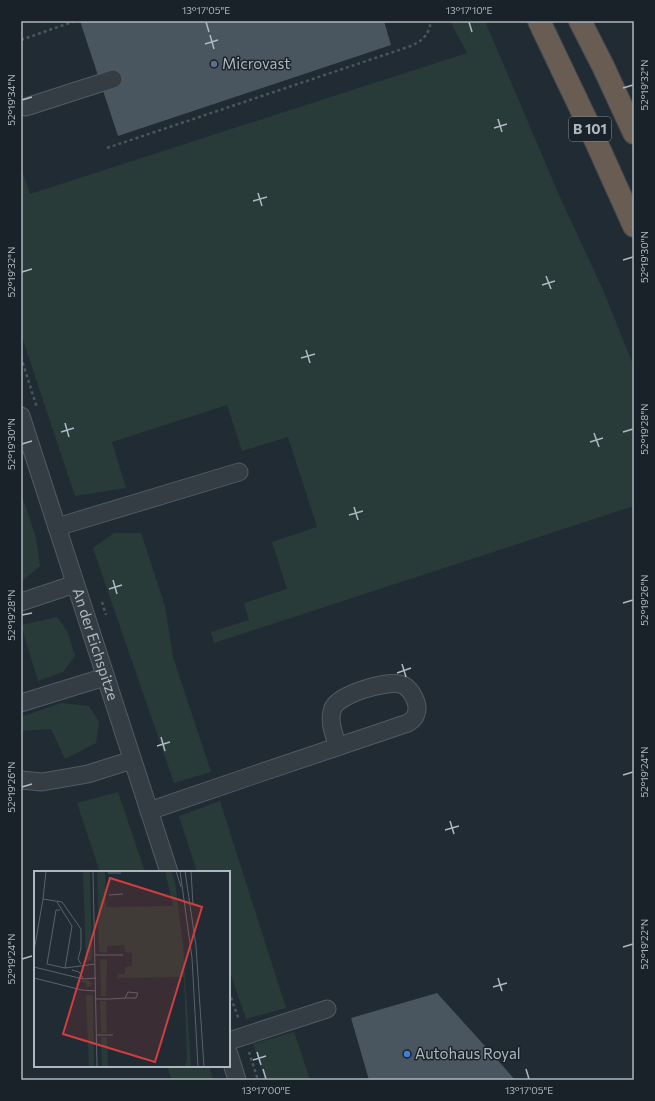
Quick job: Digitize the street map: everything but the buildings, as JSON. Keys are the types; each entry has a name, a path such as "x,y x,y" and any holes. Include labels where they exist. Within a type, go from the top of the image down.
{"highway":[{"name":"B 101","path":"580,21 634,133"},
{"path":"591,21 603,66"},
{"name":"B 101","path":"541,25 634,226"}],"street":[{"path":"26,107 113,79"},
{"name":"An der Eichspitze","path":"21,416 169,871"},
{"path":"57,527 239,472"},
{"path":"21,602 75,584"},
{"path":"22,702 105,677"},
{"path":"149,811 338,747 408,723 417,713 417,707 409,690 396,683 387,684 346,696 338,701 334,706 331,721 338,747"},
{"path":"21,780 42,782 88,774 132,760"},
{"path":"230,1041 327,1009"},
{"path":"230,1057 237,1080"}],"path":[{"path":"21,40 75,21"},
{"path":"107,148 419,43 427,36 431,21"},
{"path":"84,613 103,607"}],"green space":[{"path":"450,21 485,21 559,195 603,290 634,367 634,506 214,643 211,632 249,620 244,603 287,589 272,542 317,527 288,437 242,451 227,405 112,442 126,488 75,496 21,334 21,168 30,194 467,53"},
{"path":"21,493 36,538 40,566 21,582"},
{"path":"114,533 141,533 165,606 173,657 211,772 174,783 93,548"},
{"path":"57,617 67,631 75,656 63,672 38,681 21,625"},
{"path":"61,703 89,706 99,722 96,743 65,759 51,729 21,731 21,717"},
{"path":"118,792 145,871 100,871 77,803"},
{"path":"220,801 286,1008 246,1019 230,972 230,871 197,871 179,816"},
{"path":"294,1032 310,1080 265,1080 253,1044"},
{"path":"167,1067 209,1067 213,1080 172,1080"}],"place":[{"name":"Microvast","path":"214,64"},
{"name":"Autohaus Royal","path":"407,1054"}]}
